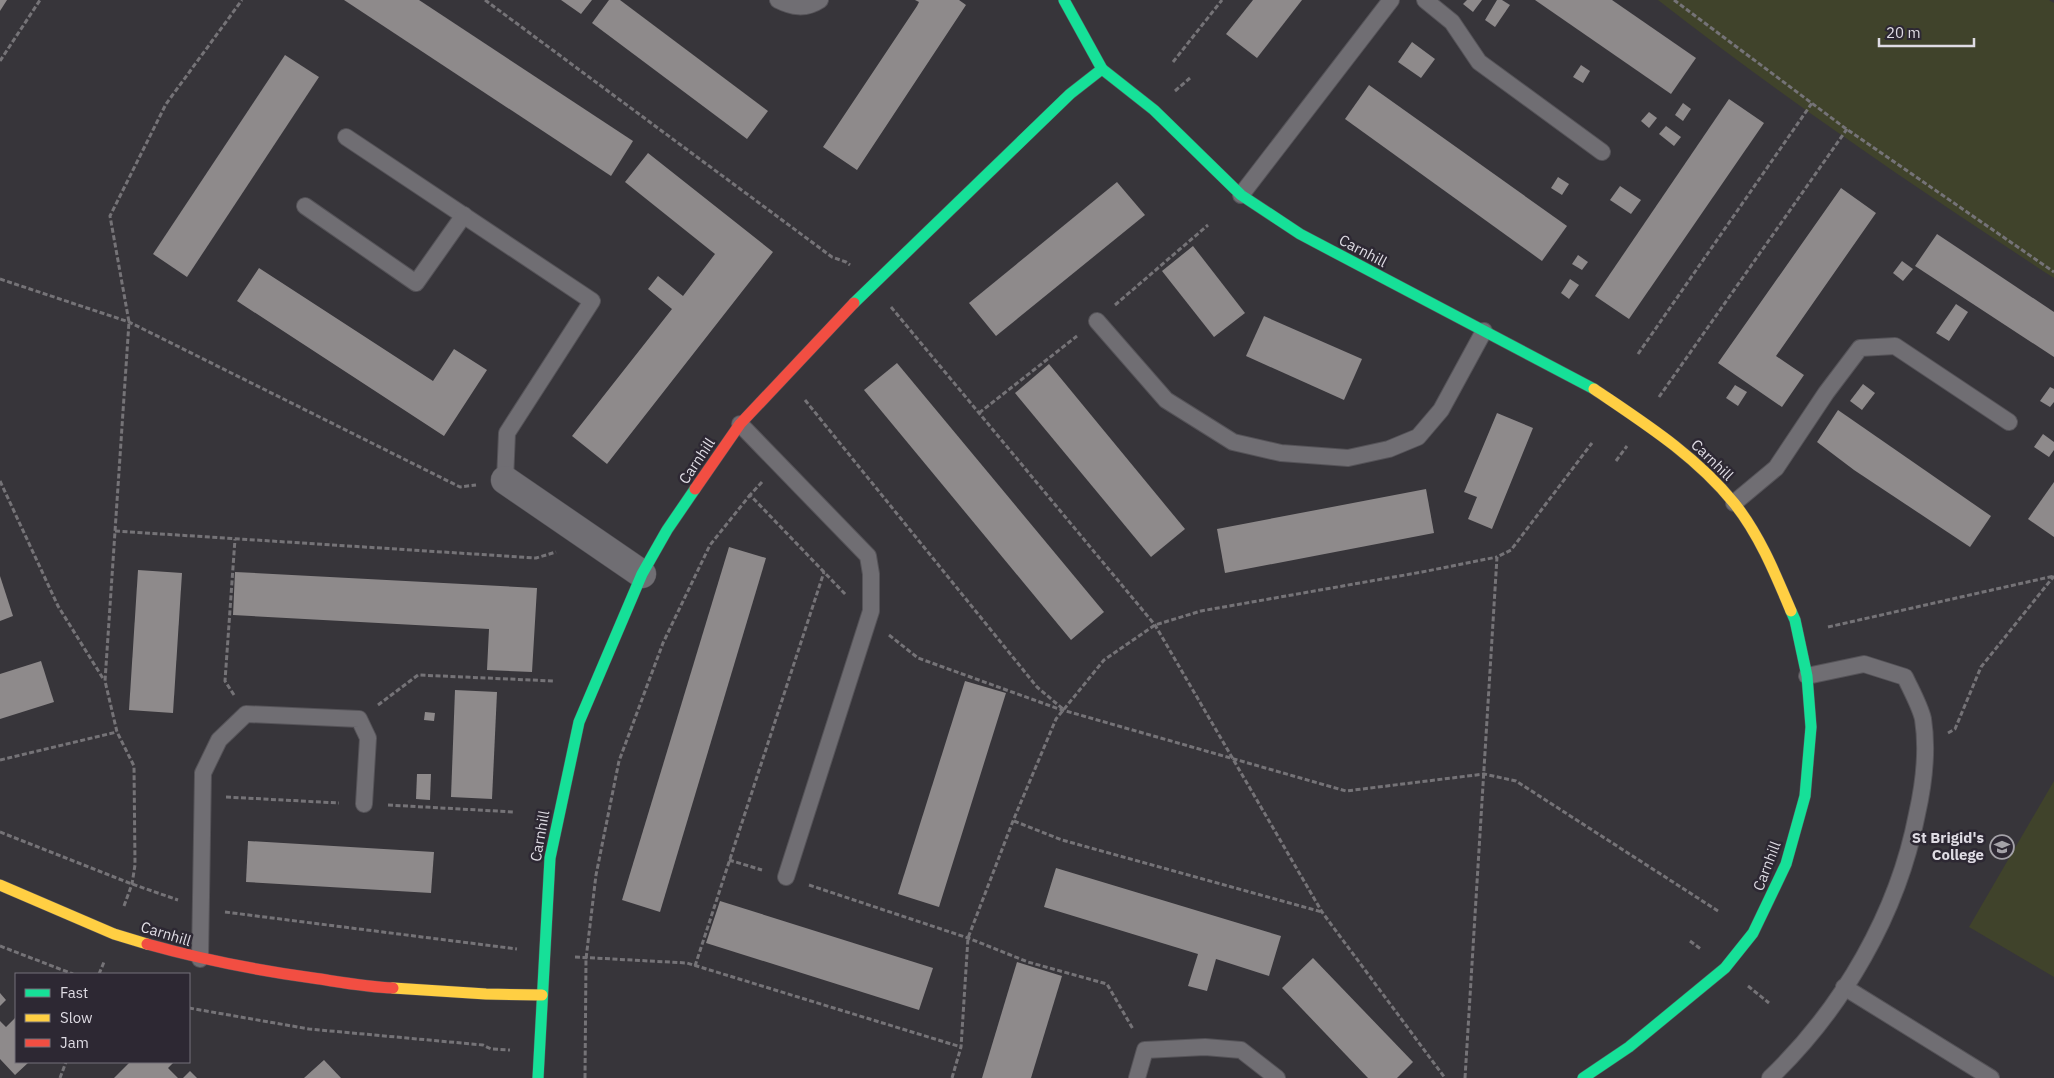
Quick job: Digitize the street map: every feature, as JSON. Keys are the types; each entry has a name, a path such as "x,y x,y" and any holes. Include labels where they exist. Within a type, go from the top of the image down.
{"street":[{"name":"Carnhill","path":"1064,0 1102,69 1154,110 1241,195 1300,234 1585,382 1692,459 1734,503 1769,558 1795,620 1807,676 1811,727 1805,796 1786,864 1752,933 1725,968 1628,1047 1583,1078"},
{"name":"Carnhill","path":"538,1078 550,858 579,722 642,574 667,530 740,424 871,285 1070,94 1102,69"},
{"path":"505,480 642,574"},
{"name":"Carnhill","path":"0,885 114,934 200,959 250,969 372,987 542,995"}],"lane":[{"path":"778,0 791,6 799,7 808,6 820,0"},
{"path":"1241,195 1391,0"},
{"path":"1425,0 1452,22 1480,62 1602,152"},
{"path":"346,137 592,301 507,433 505,480"},
{"path":"305,206 416,283 464,216"},
{"path":"1096,321 1166,400 1233,442 1281,453 1348,458 1389,449 1418,438 1441,410 1484,331"},
{"path":"1734,503 1776,468 1826,392 1860,348 1894,346 2008,422"},
{"path":"740,424 868,556 872,574 872,611 786,877"},
{"path":"1770,1078 1795,1054 1844,987 1873,942 1903,872 1924,779 1925,745 1923,718 1905,677 1864,664 1807,676"},
{"path":"200,959 203,772 219,740 246,714 359,718 368,738 364,804"},
{"path":"1844,987 1991,1078"},
{"path":"1137,1078 1145,1050 1205,1047 1241,1050 1277,1078"}],"path":[{"path":"0,61 40,0"},
{"path":"114,934 132,884 134,865 134,766 117,732 105,681 129,322 110,216 166,104 242,0"},
{"path":"485,0 832,257 846,262 892,308 1155,625 1322,912 1445,1078"},
{"path":"1174,62 1222,0"},
{"path":"1674,0 1847,129 2054,272"},
{"path":"1638,354 1812,103"},
{"path":"1661,394 1847,129"},
{"path":"0,279 129,322 460,487 505,480"},
{"path":"785,376 1038,687 1063,710"},
{"path":"952,1078 961,1047 968,938 1013,821 1056,719 1104,660 1155,625 1201,611 1497,557 1512,550 1592,443"},
{"path":"585,1078 586,959 596,875 619,761 662,643 710,545 750,495 778,464"},
{"path":"0,481 58,606 105,681"},
{"path":"750,495 869,620 918,658 1063,710 1346,790 1484,774 1516,780 1718,911"},
{"path":"115,531 536,558 596,542"},
{"path":"235,539 225,681 246,714"},
{"path":"1465,1078 1497,557"},
{"path":"695,966 824,572"},
{"path":"1798,634 2054,576"},
{"path":"1925,745 1955,729 1981,666 2054,576"},
{"path":"359,718 418,675 553,681"},
{"path":"0,760 117,732"},
{"path":"1013,821 1062,840 1322,912"},
{"path":"0,832 132,884 200,908 544,952"},
{"path":"729,860 786,877 968,938 1028,962 1107,984 1145,1050"},
{"path":"0,946 70,973"},
{"path":"586,959 688,963 961,1047"},
{"path":"190,1008 309,1029 483,1045 491,1049 540,1051"},
{"path":"60,1078 66,1063"}],"green space":[{"path":"1658,0 2049,0 2054,3 2054,278 1853,143 1754,73"},
{"path":"2054,781 2054,977 1969,927"}],"building":[{"path":"0,0 7,0 0,11"},
{"path":"344,0 419,0 633,141 611,176"},
{"path":"561,0 592,0 581,14"},
{"path":"609,0 620,0 768,111 747,139 592,23"},
{"path":"915,0 959,0 966,5 857,170 823,147 917,6 919,2"},
{"path":"1253,0 1302,0 1257,58 1226,34"},
{"path":"1467,0 1482,0 1473,12 1463,4"},
{"path":"1497,0 1502,0 1510,5 1495,27 1485,20"},
{"path":"1535,0 1612,0 1696,58 1671,94"},
{"path":"1412,42 1435,59 1421,78 1398,62"},
{"path":"285,55 319,77 187,277 153,254"},
{"path":"1581,65 1590,71 1583,83 1573,77"},
{"path":"1369,85 1567,226 1542,261 1345,119"},
{"path":"1729,99 1764,123 1629,319 1595,296"},
{"path":"1683,103 1691,109 1683,121 1675,115"},
{"path":"1649,112 1657,118 1649,128 1641,121"},
{"path":"1666,126 1681,137 1674,146 1659,134"},
{"path":"648,153 773,252 607,464 572,436 672,309 648,289 658,276 683,296 715,254 625,182"},
{"path":"1558,177 1569,184 1562,195 1551,188"},
{"path":"1117,182 1145,215 996,336 969,303"},
{"path":"1620,186 1641,200 1631,214 1610,200"},
{"path":"1841,188 1876,213 1776,356 1804,375 1782,407 1718,363"},
{"path":"1937,234 2054,312 2054,357 1915,266"},
{"path":"1193,246 1245,313 1214,337 1162,271"},
{"path":"1578,255 1588,262 1582,270 1572,264"},
{"path":"1902,261 1913,269 1903,281 1893,273"},
{"path":"259,268 433,381 454,349 487,370 444,436 237,301"},
{"path":"1570,279 1579,285 1569,299 1561,293"},
{"path":"1956,304 1968,312 1949,341 1936,333"},
{"path":"1264,316 1362,359 1344,400 1246,356"},
{"path":"897,363 1104,612 1071,640 864,390"},
{"path":"1049,364 1185,529 1151,557 1015,393"},
{"path":"1863,384 1875,393 1862,410 1850,401"},
{"path":"1735,385 1747,392 1738,406 1726,398"},
{"path":"2050,387 2054,389 2054,402 2050,407 2040,401"},
{"path":"1838,410 1991,516 1970,547 1854,470 1817,442"},
{"path":"1497,413 1533,428 1492,529 1468,519 1477,497 1464,492"},
{"path":"2043,434 2054,442 2054,450 2049,457 2034,447"},
{"path":"2054,482 2054,537 2028,519"},
{"path":"1426,489 1434,533 1225,573 1217,529"},
{"path":"729,547 766,558 660,912 622,900"},
{"path":"138,570 182,573 173,713 129,710"},
{"path":"235,572 537,588 532,672 487,670 489,629 233,615"},
{"path":"0,576 13,616 0,621"},
{"path":"41,661 54,702 0,719 0,674"},
{"path":"965,681 1006,693 939,907 898,894"},
{"path":"455,690 497,692 492,799 451,797"},
{"path":"425,712 435,713 434,721 424,720"},
{"path":"417,774 431,774 430,800 416,799"},
{"path":"248,841 434,852 431,893 246,882"},
{"path":"1056,868 1281,936 1269,976 1216,959 1207,991 1188,986 1198,954 1044,907"},
{"path":"720,901 933,968 919,1010 706,943"},
{"path":"1313,958 1413,1062 1397,1078 1368,1078 1282,988"},
{"path":"1017,962 1062,976 1031,1078 982,1078"},
{"path":"0,993 6,1000 0,1006"},
{"path":"15,1018 15,1063 28,1063 15,1075 0,1059 0,1021 6,1027"},
{"path":"324,1060 341,1078 304,1078"},
{"path":"129,1063 173,1063 168,1068 178,1078 114,1078"},
{"path":"190,1071 197,1078 183,1078"}],"traffic: fast":[{"path":"1064,0 1102,69 1154,110 1241,195 1300,234 1594,389"},
{"path":"854,303 1070,94 1102,69"},
{"path":"538,1078 550,858 579,722 642,574 667,530 695,489"},
{"path":"1583,1078 1629,1047 1725,968 1753,933 1786,864 1805,796 1811,727 1807,676 1795,620 1791,611"}],"traffic: slow":[{"path":"1594,389 1668,441 1719,486 1743,515 1759,541 1773,568 1791,611"},
{"path":"0,885 114,934 147,944"},
{"path":"393,988 486,994 542,995"}],"traffic: jam":[{"path":"695,489 740,424 854,303"},
{"path":"147,944 209,960 250,968 373,987 393,988"}],"place":[{"name":"St Brigid's College","path":"2002,847"}]}
